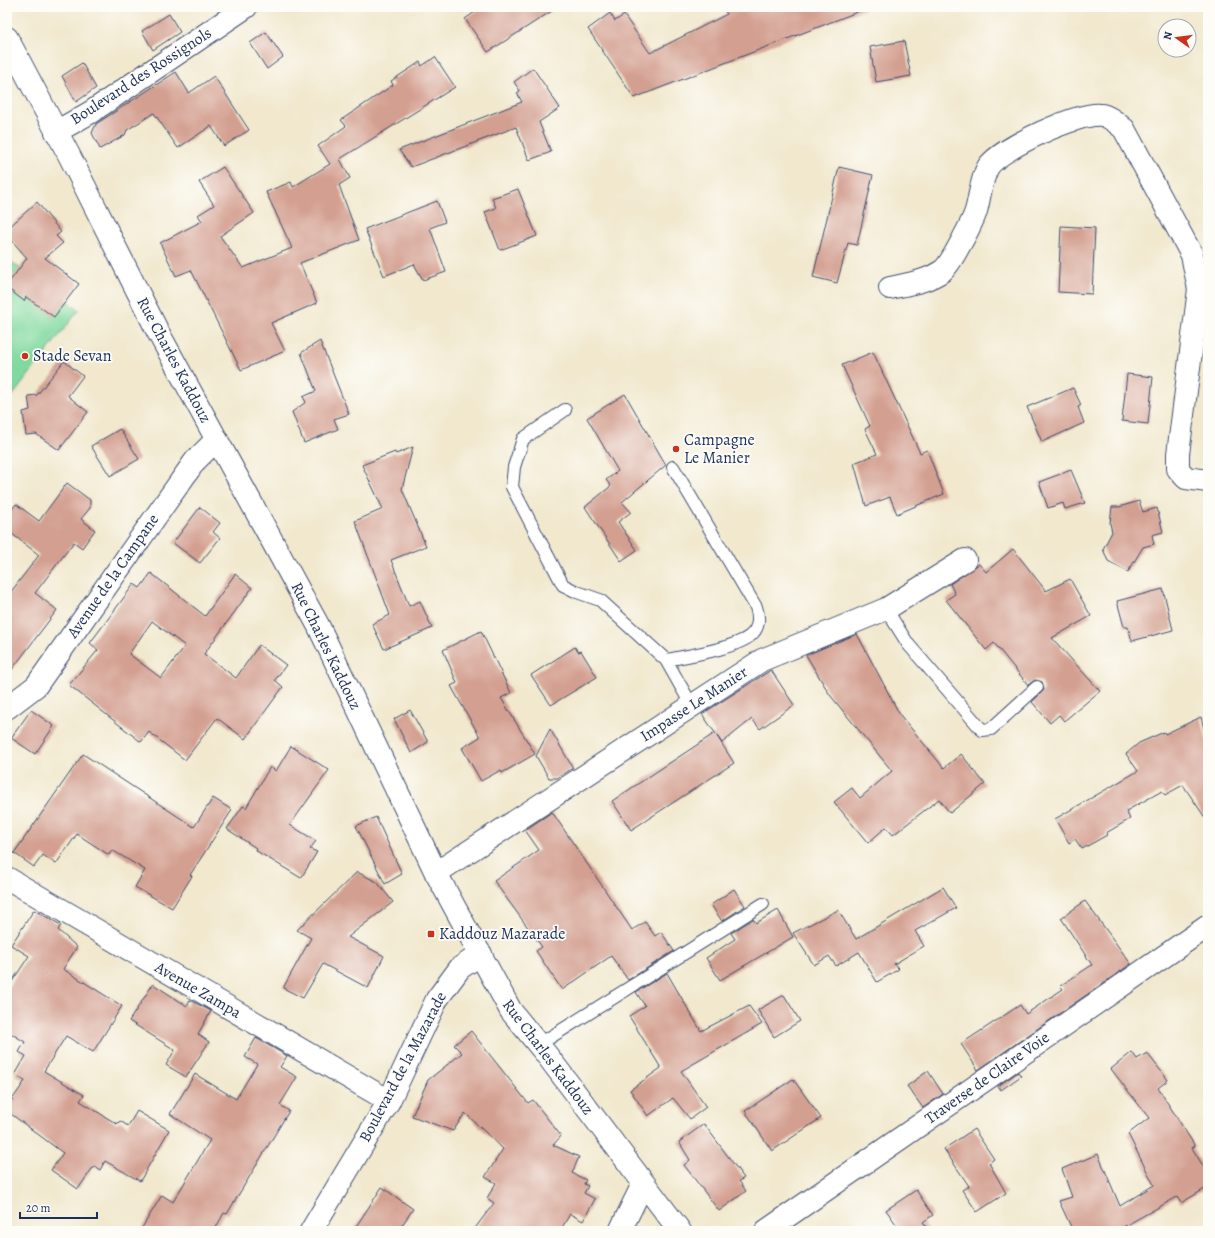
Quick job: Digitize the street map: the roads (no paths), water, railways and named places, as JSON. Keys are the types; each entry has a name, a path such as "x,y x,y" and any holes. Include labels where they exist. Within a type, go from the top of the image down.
{"street":[{"name":"Boulevard des Rossignols","path":"56,132 91,112 246,7"},
{"name":"Rue Charles Kaddouz","path":"7,38 158,332 318,625 436,873 511,1011 680,1231"},
{"path":"890,288 921,282 943,270 962,241 976,213 987,168 997,156 1058,124 1087,115 1102,115 1114,120 1124,129 1192,255 1199,289 1178,454 1178,469 1186,478 1208,481"},
{"name":"Avenue de la Campane","path":"7,708 36,686 195,461 216,440"},
{"name":"Impasse Le Manier","path":"436,873 762,660 886,609 965,560"},
{"name":"Avenue Zampa","path":"7,878 389,1101"},
{"name":"Traverse de Claire Voie","path":"766,1231 1208,926"},
{"name":"Boulevard de la Mazarade","path":"311,1231 389,1101 437,999 460,968 481,954"},
{"path":"620,1231 644,1184"}],"lane":[{"path":"565,410 522,439 514,467 512,487 563,585 577,592 600,600 666,660 692,706"},
{"path":"666,660 732,645 754,632 759,619 756,607 673,467"},
{"path":"886,609 908,644 982,730 991,729 1037,687"},
{"path":"538,1045 763,904"}],"place":[{"name":"Stade Sevan","path":"25,356"},
{"name":"Campagne Le Manier","path":"676,449"},
{"name":"Kaddouz Mazarade","path":"431,934"}]}
